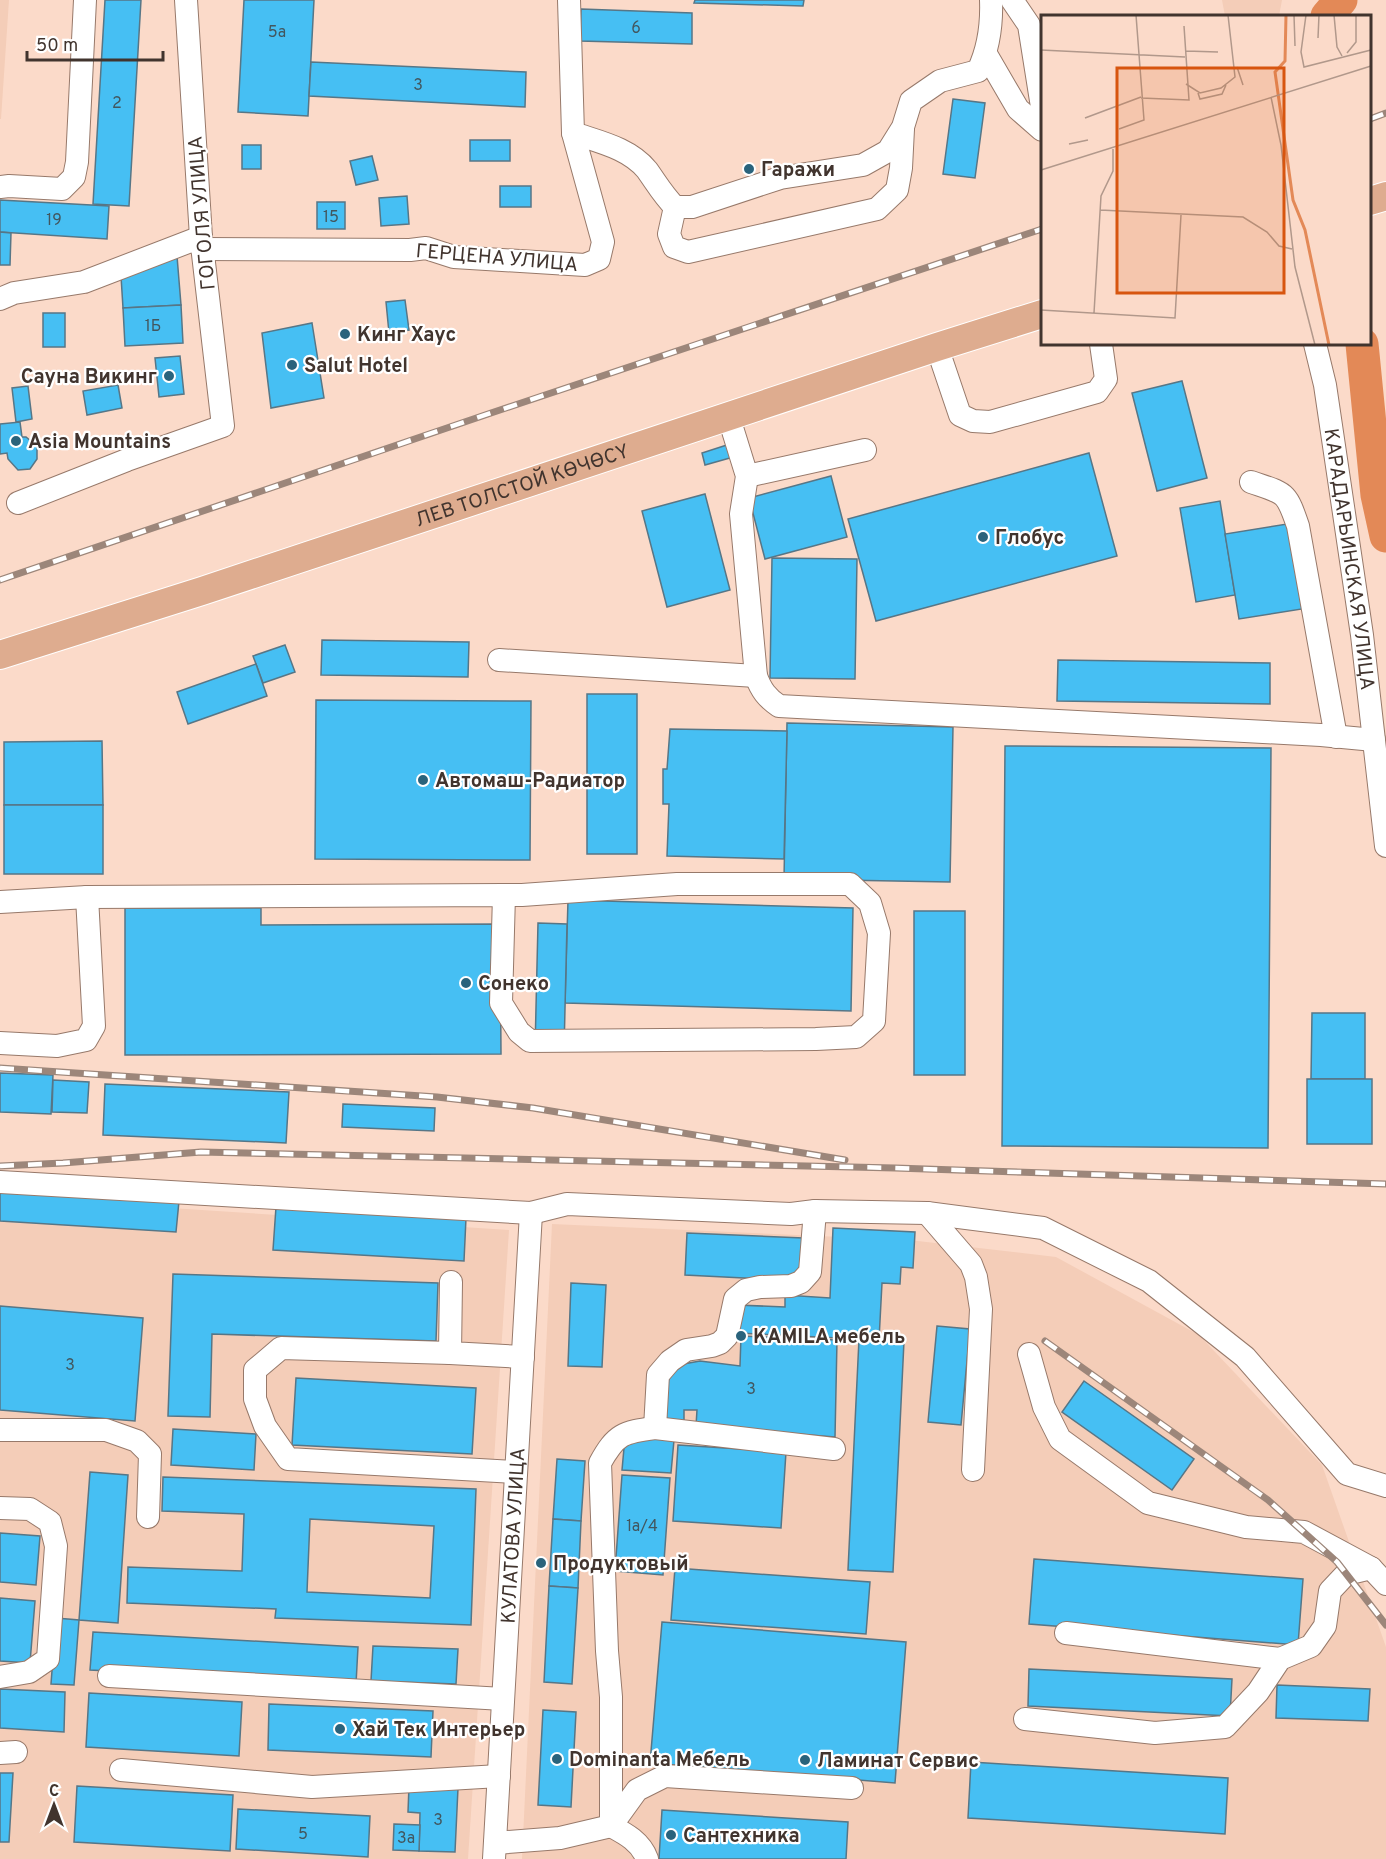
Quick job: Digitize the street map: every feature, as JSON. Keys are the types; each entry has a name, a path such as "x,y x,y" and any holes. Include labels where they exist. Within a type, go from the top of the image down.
{"main road":[{"path":"1371,201 1386,196"},
{"name":"ЛЕВ ТОЛСТОЙ КӨЧӨСҮ","path":"0,655 202,591 1041,314"}],"street":[{"path":"0,187 62,189 74,177 77,162 86,0"},
{"name":"ГОГОЛЯ УЛИЦА","path":"18,503 127,460 223,426 201,243 186,0"},
{"name":"ГЕРЦЕНА УЛИЦА","path":"201,243 410,250 426,248 454,257 585,265 599,259 603,242 573,133 568,0"},
{"path":"573,133 620,148 645,169 663,196 675,207 692,207 780,178 863,165 888,151 903,127 911,101 940,81 978,72 986,54 992,20 991,0"},
{"path":"1012,0 1029,25 1041,101"},
{"path":"986,54 1018,109 1041,129"},
{"path":"675,207 669,234 674,246 688,252 877,209 897,190 902,168 903,127"},
{"path":"0,299 14,293 84,282 201,243"},
{"path":"937,347 960,415 974,421 990,422 1097,392 1106,379 1101,345"},
{"name":"КАРАДАРЬИНСКАЯ УЛИЦА","path":"1315,345 1325,385 1362,635 1386,846"},
{"path":"729,418 747,476 741,514 756,676 767,697 779,706 1321,735 1374,740"},
{"path":"747,476 865,450"},
{"path":"1251,482 1283,493 1291,504 1299,526 1336,737"},
{"path":"499,660 756,676"},
{"path":"0,902 87,897 504,895 677,884 850,884 870,903 879,933 874,1021 856,1037 530,1041 519,1032 501,1003 504,895"},
{"path":"0,1043 57,1046 86,1040 94,1026 87,897"},
{"path":"0,1182 531,1214 567,1204 791,1214 815,1211 927,1214 1043,1228 1149,1281 1245,1358 1347,1474 1386,1485"},
{"path":"655,1428 658,1375 670,1360 686,1350 712,1346 727,1336 735,1299 746,1290 791,1286 801,1282 810,1272 815,1211"},
{"name":"КУЛАТОВА УЛИЦА","path":"494,1851 531,1214"},
{"path":"927,1214 970,1264 976,1277 981,1309 973,1470"},
{"path":"450,1353 451,1282"},
{"path":"516,1472 288,1459 265,1426 255,1399 255,1370 281,1348 450,1353 523,1358"},
{"path":"1029,1354 1044,1407 1060,1439 1148,1503 1246,1527 1304,1532 1378,1576"},
{"path":"611,1826 611,1698 600,1463 610,1444 630,1431 655,1428 834,1449"},
{"path":"0,1430 106,1430 136,1441 150,1454 148,1517"},
{"path":"0,1508 30,1509 50,1522 56,1546 48,1659 28,1672 0,1677"},
{"path":"1066,1633 1280,1659 1311,1646 1325,1626 1330,1591 1346,1574 1378,1576"},
{"path":"1025,1719 1155,1733 1225,1727 1258,1692 1280,1659"},
{"path":"109,1676 503,1699"},
{"path":"121,1770 312,1787 499,1776"},
{"path":"494,1851 560,1839 611,1826 637,1790 665,1776 852,1788"},
{"path":"611,1826 629,1835 647,1859"}],"shaded area":[{"path":"0,0 9,0 1,119 0,119"},
{"path":"1222,0 1282,0 1279,15 1225,15"},
{"path":"0,1197 509,1230 468,1859 0,1859"},
{"path":"552,1224 909,1240 1056,1257 1199,1335 1322,1465 1386,1647 1386,1859 522,1859"}],"building":[{"path":"105,0 141,0 129,206 93,204"},
{"path":"244,0 314,0 308,116 238,112"},
{"path":"695,0 804,0 803,6 694,3"},
{"path":"581,9 692,13 692,44 580,41"},
{"path":"311,62 526,72 525,107 309,96"},
{"path":"953,99 985,103 975,178 943,174"},
{"path":"470,140 510,140 510,161 470,161"},
{"path":"242,145 261,145 261,169 242,169"},
{"path":"372,156 378,180 356,185 350,161"},
{"path":"500,186 531,186 531,207 500,207"},
{"path":"407,196 409,224 381,226 379,198"},
{"path":"0,200 109,206 107,239 0,232"},
{"path":"317,202 345,202 345,229 317,229"},
{"path":"0,232 11,233 10,265 0,265"},
{"path":"177,256 181,305 123,308 121,276"},
{"path":"405,300 409,330 389,333 386,302"},
{"path":"181,305 183,343 125,346 123,308"},
{"path":"43,313 65,313 65,347 43,347"},
{"name":"Salut Hotel","path":"312,323 324,398 271,408 262,333"},
{"name":"Сауна Викинг","path":"180,356 184,394 159,397 155,358"},
{"path":"1182,381 1207,478 1157,491 1132,393"},
{"path":"118,385 122,408 87,415 83,391"},
{"path":"28,386 32,419 16,422 12,388"},
{"name":"Asia Mountains","path":"20,422 22,437 26,437 37,446 37,459 30,469 18,470 8,459 7,453 0,454 0,424"},
{"path":"733,443 737,456 705,465 702,453"},
{"name":"Глобус","path":"1089,453 1117,556 876,621 848,519"},
{"path":"831,476 847,537 765,559 749,498"},
{"path":"705,494 730,590 667,607 642,511"},
{"path":"1220,501 1235,595 1196,602 1180,508"},
{"path":"1287,524 1302,609 1239,619 1225,534"},
{"path":"772,558 857,559 855,679 770,678"},
{"path":"322,640 469,642 468,677 321,675"},
{"path":"285,645 295,672 263,683 253,656"},
{"path":"1058,660 1270,663 1270,704 1057,701"},
{"path":"256,664 267,696 188,724 177,692"},
{"path":"587,694 637,694 637,854 587,854"},
{"name":"Автомаш-Радиатор","path":"316,700 531,701 530,860 315,859"},
{"path":"787,723 953,727 950,882 784,879"},
{"path":"670,729 787,731 784,859 667,856 669,804 663,804 663,769 667,769"},
{"path":"102,741 103,805 4,805 4,742"},
{"path":"1005,746 1271,748 1268,1148 1002,1146"},
{"path":"4,805 103,805 103,874 4,874"},
{"path":"568,900 853,908 851,1011 565,1003"},
{"path":"125,908 261,908 261,925 500,924 501,1054 125,1055"},
{"path":"914,911 965,911 965,1075 914,1075"},
{"path":"538,923 567,924 564,1051 535,1050"},
{"path":"1312,1013 1365,1013 1365,1079 1311,1079"},
{"path":"0,1073 53,1075 51,1114 0,1112"},
{"path":"1307,1079 1372,1079 1372,1144 1307,1144"},
{"path":"53,1080 89,1082 87,1113 52,1112"},
{"path":"105,1084 289,1092 286,1143 103,1135"},
{"path":"343,1104 435,1108 434,1131 342,1127"},
{"path":"0,1191 179,1201 176,1232 0,1221"},
{"path":"276,1207 466,1218 464,1261 273,1250"},
{"path":"833,1228 915,1232 913,1268 901,1267 900,1284 882,1283 879,1340 736,1333 737,1305 785,1307 785,1295 830,1298"},
{"path":"687,1233 803,1238 801,1281 685,1275"},
{"path":"173,1274 438,1283 436,1341 212,1334 210,1417 168,1416"},
{"path":"571,1283 606,1285 602,1367 568,1366"},
{"path":"0,1306 143,1318 135,1421 0,1410"},
{"path":"937,1326 970,1329 961,1425 928,1422"},
{"path":"741,1336 837,1340 835,1437 696,1426 697,1410 684,1410 684,1426 664,1425 667,1367 700,1361 740,1366"},
{"path":"859,1339 904,1341 893,1572 848,1570"},
{"path":"296,1378 476,1388 472,1454 292,1445"},
{"path":"1084,1381 1194,1459 1172,1490 1062,1412"},
{"path":"173,1429 256,1434 254,1470 171,1465"},
{"path":"625,1437 674,1440 671,1473 622,1470"},
{"path":"678,1445 786,1452 781,1528 673,1521"},
{"path":"557,1459 585,1461 581,1521 553,1519"},
{"path":"90,1472 128,1475 118,1623 79,1620"},
{"path":"622,1475 670,1478 663,1575 615,1571"},
{"path":"163,1477 476,1489 471,1625 275,1618 276,1609 127,1603 128,1567 242,1571 244,1514 162,1511","holes":["310,1519 434,1526 430,1598 307,1592"]},
{"path":"553,1519 581,1521 578,1588 549,1586"},
{"path":"0,1533 40,1536 36,1585 0,1582"},
{"path":"1034,1559 1303,1579 1298,1645 1029,1624"},
{"path":"675,1568 870,1582 866,1634 671,1620"},
{"path":"549,1586 578,1588 572,1684 544,1682"},
{"path":"0,1598 35,1601 30,1663 0,1661"},
{"path":"56,1618 79,1620 74,1685 51,1684"},
{"path":"662,1622 906,1642 895,1783 650,1763"},
{"path":"93,1632 358,1647 356,1684 90,1670"},
{"path":"373,1646 458,1649 456,1684 371,1681"},
{"path":"1029,1669 1232,1679 1230,1716 1028,1706"},
{"path":"1277,1685 1370,1689 1368,1721 1276,1718"},
{"path":"0,1689 65,1692 64,1732 0,1728"},
{"path":"89,1693 242,1702 239,1756 86,1747"},
{"path":"269,1704 433,1711 431,1757 268,1750"},
{"name":"Dominanta Мебель","path":"543,1710 576,1712 571,1807 538,1805"},
{"path":"971,1762 1228,1778 1225,1834 968,1818"},
{"path":"0,1773 13,1773 9,1842 0,1842"},
{"path":"77,1786 233,1795 230,1851 74,1842"},
{"path":"409,1786 458,1788 455,1852 419,1851 420,1813 408,1812"},
{"path":"238,1809 370,1816 368,1857 236,1849"},
{"path":"662,1810 848,1822 846,1859 659,1859"},
{"path":"394,1824 420,1825 419,1851 393,1850"}],"waterway":[{"path":"1328,15 1341,0"},
{"path":"1362,345 1377,495 1386,536"}],"railway":[{"path":"1371,119 1386,113"},
{"path":"0,580 1041,229"},
{"path":"0,1068 437,1097 533,1108 845,1160"},
{"path":"0,1166 201,1152 895,1168 1386,1184"},
{"path":"1045,1341 1268,1500 1337,1562 1386,1625"}],"place":[{"name":"Гаражи","path":"749,169"},
{"name":"Кинг Хаус","path":"345,334"},
{"name":"Salut Hotel","path":"292,365"},
{"name":"Сауна Викинг","path":"169,376"},
{"name":"Asia Mountains","path":"16,441"},
{"name":"Глобус","path":"983,537"},
{"name":"Автомаш-Радиатор","path":"423,780"},
{"name":"Сонеко","path":"466,983"},
{"name":"KAMILA мебель","path":"741,1336"},
{"name":"Продуктовый","path":"541,1563"},
{"name":"Хай Тек Интерьер","path":"340,1729"},
{"name":"Dominanta Мебель","path":"557,1759"},
{"name":"Ламинат Сервис","path":"805,1760"},
{"name":"Сантехника","path":"671,1835"}]}
